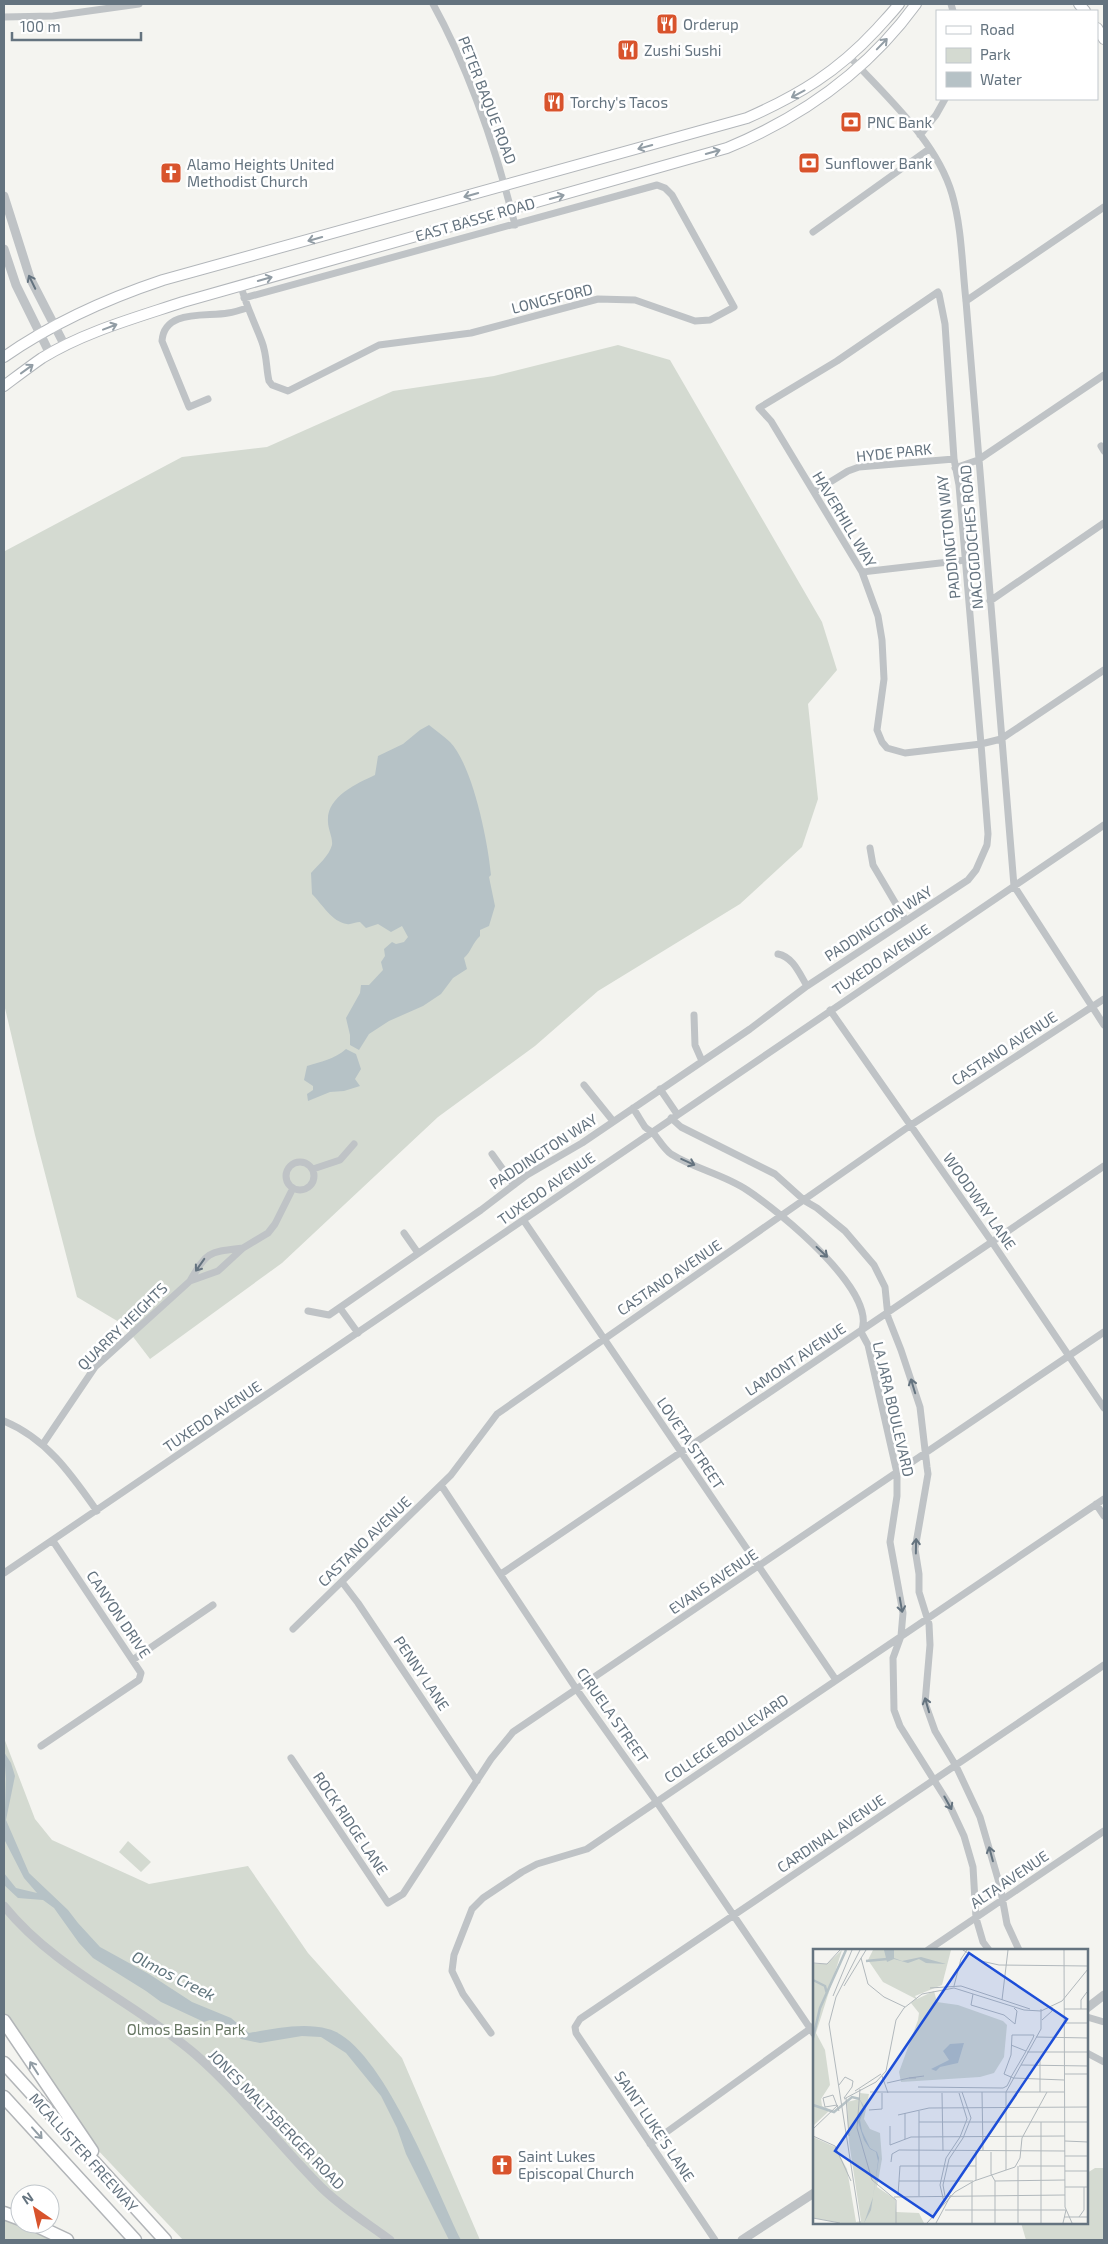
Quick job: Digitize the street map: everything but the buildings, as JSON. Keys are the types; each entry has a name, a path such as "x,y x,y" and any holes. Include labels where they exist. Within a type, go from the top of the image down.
{"highway":[{"path":"4,2021 99,2161 110,2181"},
{"name":"MCALLISTER FREEWAY","path":"4,2063 165,2240"},
{"name":"MCALLISTER FREEWAY","path":"4,2098 135,2240"},
{"path":"54,2234 66,2240"}],"main road":[{"name":"EAST BASSE ROAD","path":"4,356 40,332 112,297 163,280 747,118 809,88 850,57 898,4"},
{"name":"EAST BASSE ROAD","path":"4,386 50,354 65,346 131,319 736,144 797,114 830,92 860,67 899,26 916,4"}],"street":[{"path":"4,17 53,16 134,4"},
{"name":"PETER BAQUE ROAD","path":"433,4 442,20 477,101 511,209"},
{"name":"NACOGDOCHES ROAD","path":"850,57 920,135 946,178 955,208 966,301 1014,886 1104,1025"},
{"path":"920,135 936,115 944,100"},
{"path":"813,232 929,149"},
{"name":"LONGSFORD","path":"241,286 244,298 247,308 266,353 269,382 288,391 379,344 471,333 598,299 635,300 695,321 710,320 734,307 672,195 661,186 650,187 244,298"},
{"path":"4,196 30,278 65,346"},
{"path":"966,301 1104,207"},
{"path":"511,209 516,225"},
{"path":"4,249 16,285 50,354"},
{"name":"PADDINGTON WAY","path":"308,1311 329,1315 340,1308 514,1185 633,1108 750,1029 807,986 968,880 976,870 986,851 988,834 966,560 959,485 954,459 945,324 942,299 938,292"},
{"name":"HAVERHILL WAY","path":"938,292 838,361 759,408 771,421 862,572 878,616 882,640 884,679 877,724 882,742 887,748 905,753 981,744 1001,739 1104,670"},
{"path":"208,399 189,407 162,341 163,332 175,320 204,314 227,314 247,308"},
{"path":"955,468 978,460 1104,375"},
{"name":"HYDE PARK","path":"814,492 848,471 859,467 954,459"},
{"path":"990,601 1104,523"},
{"path":"862,572 966,560"},
{"name":"TUXEDO AVENUE","path":"4,1573 1104,825"},
{"path":"870,848 873,865 906,921"},
{"path":"778,954 786,956 791,960 807,986"},
{"name":"CASTANO AVENUE","path":"293,1629 451,1476 497,1414 604,1338 781,1218 911,1125 1104,999"},
{"name":"WOODWAY LANE","path":"830,1010 992,1242 1104,1408"},
{"path":"694,1015 695,1045 702,1061"},
{"path":"584,1085 613,1121"},
{"path":"660,1089 674,1116"},
{"name":"LA JARA BOULEVARD","path":"633,1108 647,1129 652,1131 669,1152 726,1178 747,1190 824,1254 845,1279 857,1299 864,1322 861,1332 868,1345 897,1473 897,1496 890,1542 903,1614 901,1636 893,1658 894,1710 900,1726 949,1804 964,1836 973,1867 976,1918 983,1942 988,1949"},
{"name":"LA JARA BOULEVARD","path":"674,1116 681,1127 775,1174 804,1201 817,1208 845,1231 874,1265 885,1287 890,1324 901,1350 920,1407 928,1474 915,1549 920,1574 919,1592 928,1618 930,1645 925,1703 935,1731 956,1766 980,1817 989,1846 1007,1924 1020,1949"},
{"path":"313,1169 340,1160 354,1144"},
{"path":"492,1154 514,1185"},
{"path":"305,1162 313,1169 315,1177 311,1186 302,1190 293,1188 286,1177 291,1165 305,1162"},
{"name":"LAMONT AVENUE","path":"502,1574 1104,1166"},
{"name":"QUARRY HEIGHTS","path":"190,1281 218,1271 243,1248 263,1237 275,1224 293,1188"},
{"name":"LOVETA STREET","path":"524,1221 836,1680"},
{"path":"404,1233 418,1253"},
{"name":"QUARRY HEIGHTS","path":"43,1444 94,1367 190,1281 202,1261 216,1251 243,1248"},
{"path":"340,1308 358,1333"},
{"name":"EVANS AVENUE","path":"388,1903 403,1894 491,1758 513,1732 1104,1332"},
{"path":"4,1421 21,1429 43,1444 72,1474 97,1511"},
{"name":"CIRUELA STREET","path":"441,1485 502,1574 577,1690 813,2029"},
{"name":"COLLEGE BOULEVARD","path":"491,2033 463,1994 452,1971 454,1955 472,1909 483,1898 537,1864 587,1849 1104,1499"},
{"path":"1096,1504 1104,1516"},
{"name":"CANYON DRIVE","path":"41,1746 139,1680 141,1673 134,1659 53,1541"},
{"name":"PENNY LANE","path":"342,1582 477,1781"},
{"path":"134,1659 213,1605"},
{"name":"CARDINAL AVENUE","path":"575,2027 580,2019 1104,1665"},
{"name":"ROCK RIDGE LANE","path":"291,1758 388,1903"},
{"name":"ALTA AVENUE","path":"930,1949 1104,1830"},
{"name":"JONES MALTSBERGER ROAD","path":"4,1906 43,1947 63,1963 146,2016 196,2055 322,2188 390,2240"},
{"path":"1088,2007 1104,1995"},
{"path":"1088,2016 1104,2022"},
{"name":"SAINT LUKE'S LANE","path":"575,2027 576,2033 715,2240"},
{"path":"650,2144 813,2029"},
{"path":"1088,2054 1104,2062"},
{"path":"742,2240 813,2193"}],"green space":[{"path":"618,345 670,360 822,622 837,670 808,704 818,799 802,847 740,904 598,991 535,1046 438,1117 282,1263 150,1359 124,1325 77,1297 35,1135 4,1004 4,550 182,457 267,447 393,391 494,376"},
{"name":"Olmos Basin Park","path":"4,1738 35,1819 52,1840 149,1884 248,1866 308,1953 402,2058 480,2240 183,2240 94,2146 4,2016"},
{"path":"128,1841 151,1862 141,1872 119,1852"},
{"path":"1095,2168 1104,2168 1104,2240 1026,2240 1021,2224 1088,2224 1088,2172"},
{"path":"4,2220 10,2222 10,2234 40,2234 55,2240 4,2240"}],"water":[{"path":"429,725 450,742 466,768 478,805 487,844 491,875 489,877 495,906 489,926 480,930 480,936 464,958 467,969 453,978 441,994 423,1006 389,1021 369,1034 359,1050 350,1045 346,1018 360,993 361,985 369,985 383,970 381,962 385,956 384,949 392,942 396,944 404,942 408,937 402,926 391,932 378,924 366,928 360,922 348,924 337,920 312,894 311,873 331,849 332,839 328,825 332,805 351,787 375,775 378,756 403,744"},
{"path":"346,1049 356,1054 361,1069 355,1079 360,1086 344,1091 330,1092 308,1101 307,1094 313,1090 313,1086 304,1080 307,1066 332,1058"},
{"path":"4,1752 11,1763 15,1776 6,1820 29,1873 68,1910 100,1947 149,1974 192,2002 231,2018 249,2033 309,2026 328,2029 348,2040 368,2061 387,2089 405,2121 461,2240 449,2240 406,2154 397,2128 381,2096 346,2053 321,2037 302,2036 260,2043 241,2039 217,2021 210,2020 204,2022 161,2002 93,1958 79,1943 54,1908 43,1900 18,1898 4,1885 4,1873 16,1888 37,1893 24,1878 4,1839 6,1779"}],"place":[{"name":"Orderup","path":"667,24"},
{"name":"Zushi Sushi","path":"628,50"},
{"name":"Torchy's Tacos","path":"554,102"},
{"name":"PNC Bank","path":"851,122"},
{"name":"Sunflower Bank","path":"809,163"},
{"name":"Alamo Heights United Methodist Church","path":"171,173"},
{"name":"Saint Lukes Episcopal Church","path":"502,2165"}],"water label":[{"name":"Olmos Creek","path":"174,1975"}]}
